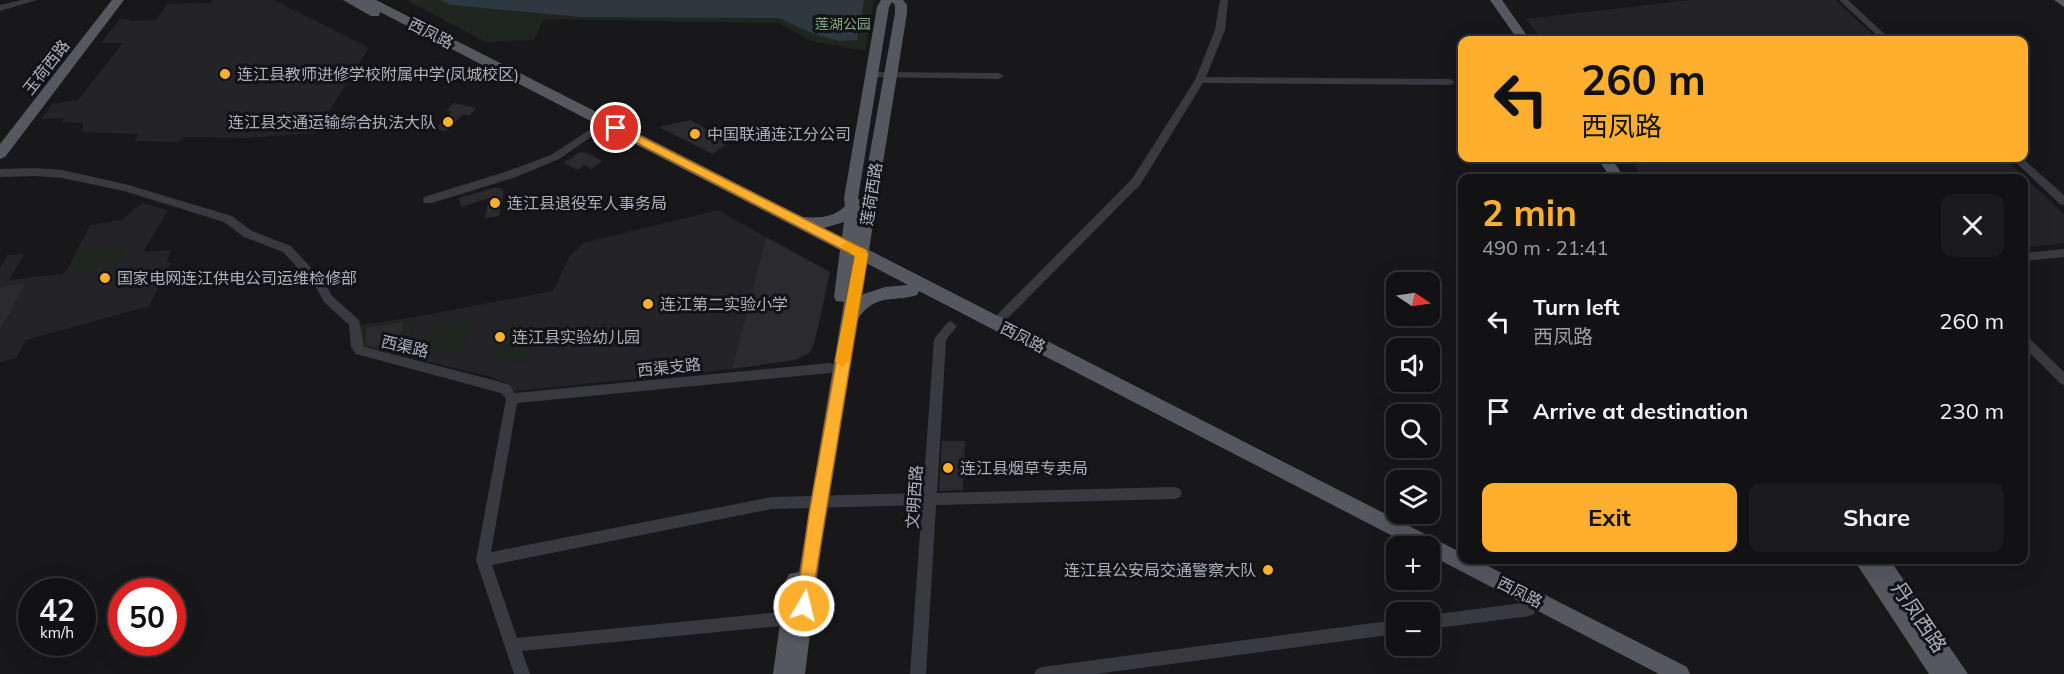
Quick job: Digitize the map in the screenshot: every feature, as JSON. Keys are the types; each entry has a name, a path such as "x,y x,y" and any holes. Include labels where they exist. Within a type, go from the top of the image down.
{"main road":[{"name":"玉荷西路","path":"0,154 118,0"},
{"name":"西凤路","path":"349,0 597,128 854,256 996,323 1458,560"},
{"name":"西凤路","path":"367,0 798,222 911,291 1387,536"},
{"name":"莲荷西路","path":"783,674 791,618 849,319 854,256 851,198 883,7 887,0"},
{"name":"莲荷西路","path":"795,674 830,368 854,256 869,207 902,7 897,0"},
{"path":"1486,0 1510,36"},
{"path":"1496,0 1521,36"},
{"path":"798,222 833,222 841,219 853,207 869,207"},
{"path":"849,319 855,309 870,298 889,292 911,291"},
{"name":"西凤路","path":"1440,563 1655,674"},
{"name":"西凤路","path":"1466,564 1680,674"},
{"name":"丹凤西路","path":"1867,564 1941,674"},
{"name":"丹凤西路","path":"1883,564 1958,674"}],"street":[{"path":"0,8 33,0"},
{"path":"996,323 1136,182 1200,80 1220,30 1224,0"},
{"path":"1843,0 1883,36"},
{"path":"871,75 999,76"},
{"path":"1200,80 1450,82"},
{"path":"428,200 512,174 555,157 597,128"},
{"path":"2020,162 2064,201"},
{"name":"西渠路","path":"0,173 62,174 125,189 228,219 244,231 282,246 291,253 321,286 328,299 355,323 357,347 360,351 497,386 505,389 512,398"},
{"path":"2028,257 2064,254"},
{"name":"文明西路","path":"918,674 940,339 951,326"},
{"path":"2028,344 2064,380"},
{"name":"西渠支路","path":"512,398 830,368"},
{"path":"512,398 483,560 522,674"},
{"path":"483,560 759,504 1175,493"},
{"path":"1440,621 1529,609"},
{"path":"512,645 791,618"},
{"path":"1042,674 1386,628"}],"shaded area":[{"name":"连江县教师进修学校附属中学(凤城校区)","path":"212,0 274,0 369,48 315,133 247,138 183,137 179,142 134,141 139,134 82,132 83,123 62,122 64,118 41,119 52,104 78,100 123,43 101,43 120,18 132,21 156,20 167,4 210,3"},
{"name":"莲湖公园","path":"440,0 864,1 857,40 839,41 814,34 779,18 581,17 451,5"},
{"path":"1690,0 1835,0 1875,36 1539,36 1526,19"},
{"path":"1632,162 2008,162 2021,174 1641,174"},
{"path":"2028,180 2064,214 2064,243 2028,248"},
{"path":"142,203 168,210 143,252 171,250 166,263 171,263 149,306 26,340 16,358 0,363 0,268 7,255 24,254 9,280 62,274 67,270 90,225 122,220"},
{"name":"连江第二实验小学","path":"718,210 766,237 732,369 515,391 502,381 488,376 411,358 415,317 553,291 569,257 583,243"}],"green space":[{"name":"莲湖公园","path":"406,0 874,0 865,51 811,41 779,23 544,19 534,40 486,42"},
{"path":"125,244 117,265 66,273 77,252"},
{"path":"415,317 411,358 362,349 359,325"},
{"path":"435,322 474,322 462,351 422,352"},
{"path":"505,328 544,328 532,362 512,362 495,357"}],"building":[{"name":"连江县交通运输综合执法大队","path":"454,103 476,108 469,116 463,114 446,131 434,129 452,112 446,110"},
{"name":"中国联通连江分公司","path":"690,120 730,141 713,154 659,127"},
{"path":"580,152 602,161 591,169 584,165 578,170 564,163"},
{"name":"连江县退役军人事务局","path":"493,188 504,191 499,216 485,218 489,198 461,207 459,198"},
{"path":"766,237 830,272 814,345 809,353 795,360 732,369"},
{"path":"25,283 10,312 0,330 0,287"},
{"path":"403,322 400,342 373,347 366,345 366,328"},
{"name":"连江县烟草专卖局","path":"942,441 965,441 963,490 939,491"}],"slow traffic":[{"path":"842,361 861,254 846,246"}],"place":[{"name":"连江县教师进修学校附属中学(凤城校区)","path":"225,74"},
{"name":"连江县交通运输综合执法大队","path":"448,122"},
{"name":"中国联通连江分公司","path":"695,134"},
{"name":"连江县退役军人事务局","path":"495,203"},
{"name":"国家电网连江供电公司运维检修部","path":"105,278"},
{"name":"连江第二实验小学","path":"648,304"},
{"name":"连江县实验幼儿园","path":"500,337"},
{"name":"连江县烟草专卖局","path":"948,468"},
{"name":"连江县公安局交通警察大队","path":"1268,570"}],"route":[{"path":"616,128 861,254 816,514 804,606"}]}
